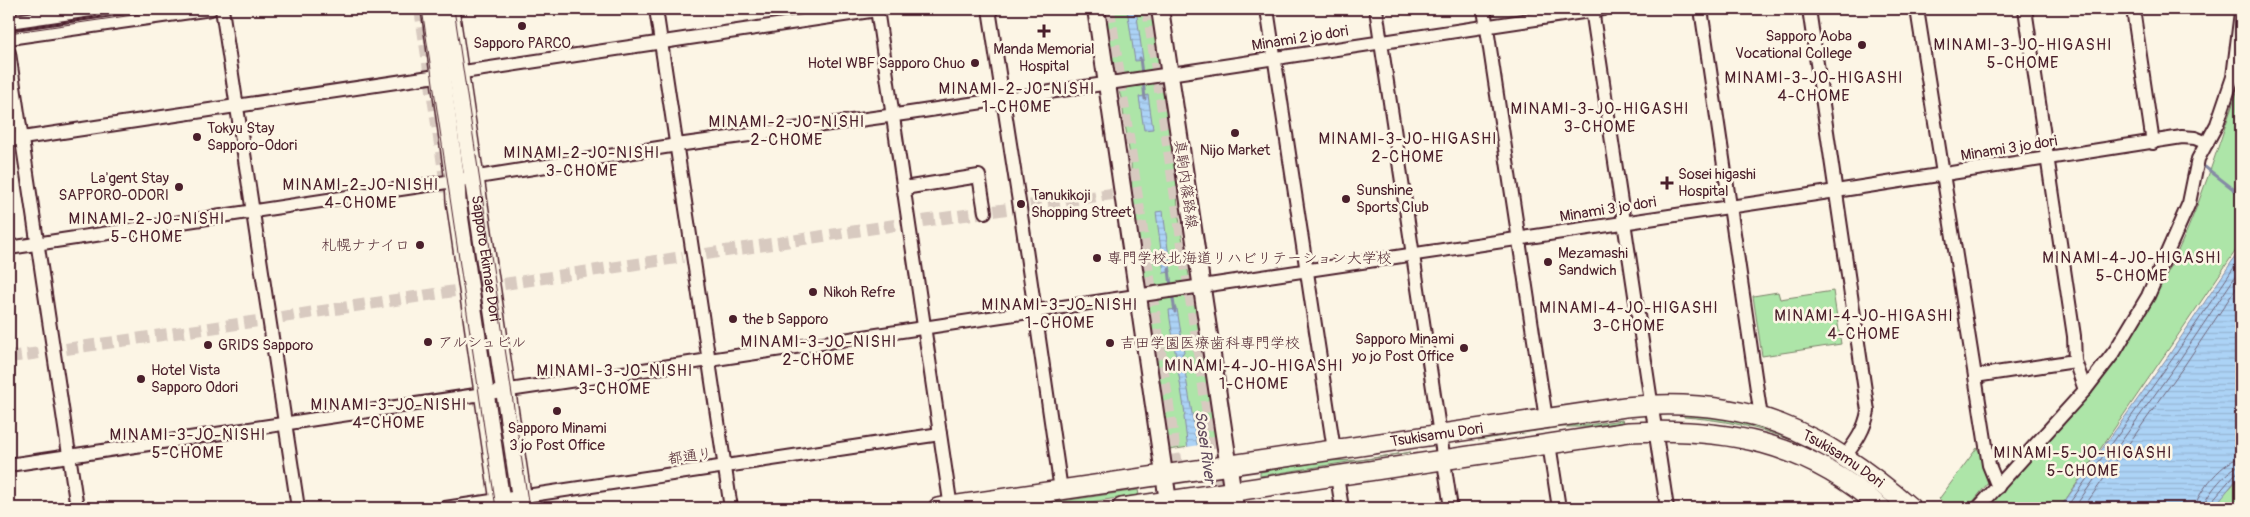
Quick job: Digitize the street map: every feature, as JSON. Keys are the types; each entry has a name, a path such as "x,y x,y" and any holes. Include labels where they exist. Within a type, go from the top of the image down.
{"highway":[{"name":"Sapporo Ekimae Dori","path":"431,9 474,178 522,502"},
{"name":"Sapporo Ekimae Dori","path":"449,9 449,74 456,201 501,504"},
{"name":"Tsukisamu Dori","path":"947,508 1439,434 1651,405 1721,408 1761,417 1804,433 1845,456 1878,480 1911,508"},
{"name":"Tsukisamu Dori","path":"1122,508 1168,505 1200,497 1234,500 1337,476 1628,432 1654,430 1720,434 1761,442 1798,454 1836,473 1881,508"}],"main road":[{"path":"1096,9 1168,505"},
{"name":"真駒内篠路線","path":"1160,9 1234,500"}],"street":[{"path":"9,22 98,9"},
{"path":"9,38 211,9"},
{"path":"222,9 298,508"},
{"path":"656,9 731,508"},
{"path":"15,138 877,9 940,434 947,508"},
{"path":"989,9 1061,490"},
{"path":"1268,9 1334,450"},
{"path":"1376,9 1450,508"},
{"path":"1484,9 1546,419"},
{"path":"1596,9 1624,222 1666,508"},
{"name":"Minami 2 jo dori","path":"1107,83 1596,9"},
{"path":"1701,9 1761,417"},
{"path":"1809,9 1868,411 1862,430 1845,456"},
{"path":"1917,9 1989,466 1998,487"},
{"path":"2025,9 2074,336 2075,361 2085,390"},
{"path":"2133,9 2157,142"},
{"path":"1978,508 2085,390 2115,351 2148,296 2188,203 2198,159 2217,124 2233,77 2241,12"},
{"path":"9,54 15,138 37,243 77,508"},
{"path":"9,248 455,181 677,145 893,116 1107,83"},
{"name":"Minami 3 jo dori","path":"1137,296 2048,159 2182,137 2195,138 2207,142"},
{"path":"904,188 979,176 985,212"},
{"path":"9,465 1137,296"},
{"path":"1975,376 2075,361"},
{"name":"都通り","path":"445,508 522,502 725,467 940,434"},
{"path":"1549,444 1558,508"},
{"path":"1337,476 1342,508"}],"green space":[{"path":"1104,9 1153,9 1176,172 1178,210 1186,262 1198,313 1216,443 1169,450 1132,197 1131,163 1121,98 1112,67"},
{"path":"2241,81 2241,243 2060,508 1986,508 2084,401 2114,363 2138,326 2160,287 2189,226 2209,175"},
{"path":"1833,291 1841,344 1762,356 1753,296 1778,292 1780,299"},
{"path":"1684,414 1715,416 1744,422 1772,430 1799,441 1824,455 1849,471 1896,508 1890,508 1867,487 1825,456 1787,438 1746,426 1684,417"},
{"path":"1622,420 1623,422 1588,427 1562,427 1478,440 1478,438 1563,424 1587,425"},
{"path":"1977,448 1982,456 1988,483 1968,508 1950,508 1939,499"},
{"path":"1411,452 1260,476 1260,472 1325,461 1360,460"},
{"path":"2241,476 2241,508 2211,508"},
{"path":"1138,490 1139,495 1049,508 1014,508"}],"water":[{"path":"1127,9 1136,9 1143,60 1135,61"},
{"path":"1148,95 1153,129 1144,130 1139,97"},
{"path":"1163,211 1171,272 1164,273 1156,212"},
{"path":"2241,248 2241,474 2213,508 2060,508 2169,355"},
{"path":"1177,309 1184,352 1182,354 1208,508 1195,508 1185,414 1169,310"}],"pier":[{"path":"1200,445 1211,508 1194,508 1186,447"}],"waterway":[{"name":"Sosei River","path":"1140,58 1142,74"},
{"name":"Sosei River","path":"1143,80 1145,99"},
{"path":"2205,167 2241,195"},
{"name":"Sosei River","path":"1169,269 1171,287"},
{"name":"Sosei River","path":"1172,293 1175,312"}],"tunnel":[{"path":"420,9 447,192"},
{"path":"1109,9 1183,506"},
{"path":"1148,9 1222,508"},
{"path":"923,221 1112,194"},
{"path":"706,254 895,225"},
{"path":"504,284 683,257"},
{"path":"282,317 455,291"},
{"path":"66,349 258,321"},
{"path":"9,357 40,353"}],"tram line":[{"path":"9,33 175,9"},
{"path":"422,9 496,508"},
{"path":"454,9 529,508"}],"place":[{"name":"Sapporo PARCO","path":"522,26"},
{"name":"Manda Memorial Hospital","path":"1044,31"},
{"name":"Sapporo Aoba Vocational College","path":"1862,45"},
{"name":"Hotel WBF Sapporo Chuo","path":"975,63"},
{"name":"Nijo Market","path":"1235,133"},
{"name":"Tokyu Stay Sapporo-Odori","path":"197,137"},
{"name":"Sosei higashi Hospital","path":"1667,183"},
{"name":"La'gent Stay SAPPORO-ODORI","path":"179,187"},
{"name":"Sunshine Sports Club","path":"1346,199"},
{"name":"Tanukikoji Shopping Street","path":"1021,204"},
{"name":"札幌ナナイロ","path":"420,245"},
{"name":"専門学校北海道リハビリテーション大学校","path":"1097,258"},
{"name":"Mezamashi Sandwich","path":"1548,262"},
{"name":"Nikoh Refre","path":"813,292"},
{"name":"the b Sapporo","path":"733,319"},
{"name":"アルシュビル","path":"428,342"},
{"name":"吉田学園医療歯科専門学校","path":"1110,343"},
{"name":"GRIDS Sapporo","path":"208,345"},
{"name":"Sapporo Minami yo jo Post Office","path":"1464,348"},
{"name":"Hotel Vista Sapporo Odori","path":"141,379"},
{"name":"Sapporo Minami 3 jo Post Office","path":"557,411"}],"district":[{"name":"MINAMI-3-JO-HIGASHI 5-CHOME","path":"2023,53"},
{"name":"MINAMI-3-JO-HIGASHI 4-CHOME","path":"1814,86"},
{"name":"MINAMI-2-JO-NISHI 1-CHOME","path":"1017,97"},
{"name":"MINAMI-3-JO-HIGASHI 3-CHOME","path":"1600,117"},
{"name":"MINAMI-2-JO-NISHI 2-CHOME","path":"787,130"},
{"name":"MINAMI-3-JO-HIGASHI 2-CHOME","path":"1408,147"},
{"name":"MINAMI-2-JO-NISHI 3-CHOME","path":"582,161"},
{"name":"MINAMI-2-JO-NISHI 4-CHOME","path":"361,193"},
{"name":"MINAMI-2-JO-NISHI 5-CHOME","path":"147,227"},
{"name":"MINAMI-4-JO-HIGASHI 5-CHOME","path":"2132,266"},
{"name":"MINAMI-3-JO-NISHI 1-CHOME","path":"1060,313"},
{"name":"MINAMI-4-JO-HIGASHI 3-CHOME","path":"1629,316"},
{"name":"MINAMI-4-JO-HIGASHI 4-CHOME","path":"1864,324"},
{"name":"MINAMI-3-JO-NISHI 2-CHOME","path":"819,350"},
{"name":"MINAMI-4-JO-HIGASHI 1-CHOME","path":"1254,374"},
{"name":"MINAMI-3-JO-NISHI 3-CHOME","path":"615,379"},
{"name":"MINAMI-3-JO-NISHI 4-CHOME","path":"389,413"},
{"name":"MINAMI-3-JO-NISHI 5-CHOME","path":"188,443"},
{"name":"MINAMI-5-JO-HIGASHI 5-CHOME","path":"2083,461"}]}
